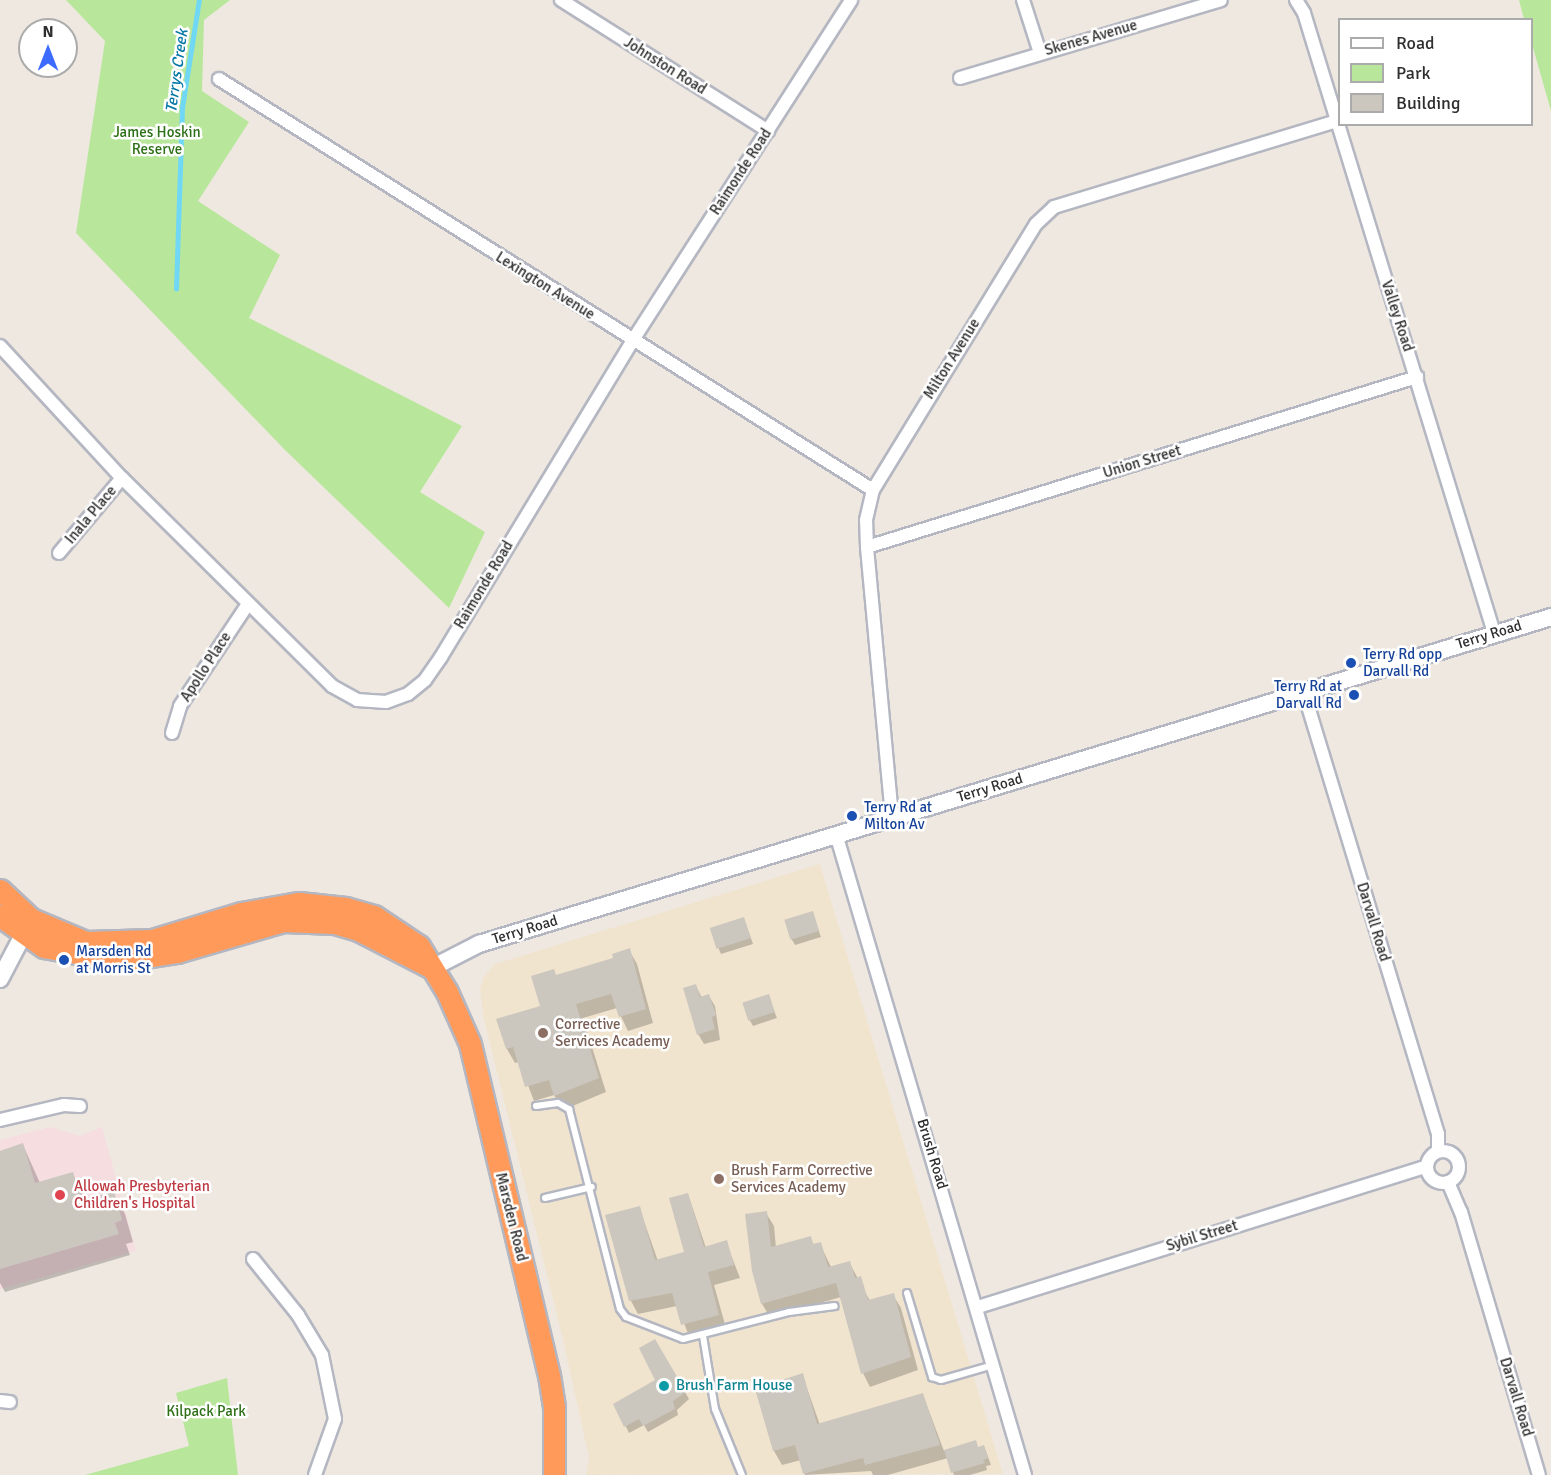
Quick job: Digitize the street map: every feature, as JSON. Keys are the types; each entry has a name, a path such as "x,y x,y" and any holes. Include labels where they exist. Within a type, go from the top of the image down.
{"highway":[{"name":"Marsden Road","path":"0,890 31,919 55,932 103,944 178,935 241,914 285,904 318,903 374,916 419,946 470,1044 549,1376 554,1475"},
{"path":"0,916 23,935 68,954 119,961 177,952 258,926 309,921 358,930 432,968"}],"street":[{"name":"Johnston Road","path":"561,0 768,131"},
{"name":"Raimonde Road","path":"0,346 122,478 332,686 357,700 386,702 408,694 425,680 441,657 633,340 851,0"},
{"path":"1023,0 1040,53"},
{"name":"Skenes Avenue","path":"960,78 1221,0"},
{"name":"Valley Road","path":"1296,0 1304,13 1338,121"},
{"name":"Lexington Avenue","path":"219,79 873,490"},
{"name":"Milton Avenue","path":"892,817 867,547 866,520 873,490 1036,224 1054,207 1338,121"},
{"name":"Valley Road","path":"1340,126 1494,633"},
{"name":"Union Street","path":"867,547 1417,377"},
{"name":"Inala Place","path":"59,553 122,478"},
{"name":"Apollo Place","path":"172,733 180,706 248,604"},
{"name":"Terry Road","path":"432,968 479,944 1551,616"},
{"name":"Darvall Road","path":"1304,693 1438,1134 1438,1151"},
{"name":"Brush Road","path":"836,834 978,1306 1025,1475"},
{"path":"0,979 23,935"},
{"path":"0,1120 64,1105 80,1106"},
{"path":"1438,1151 1446,1151 1457,1160 1458,1172 1448,1182 1431,1178 1426,1167 1431,1155 1438,1151"},
{"name":"Sybil Street","path":"978,1306 1426,1167"},
{"name":"Darvall Road","path":"1448,1182 1461,1212 1539,1475"},
{"path":"253,1259 298,1315 322,1356 335,1419 315,1475"}],"lane":[{"path":"536,1106 558,1103 569,1109 592,1188 620,1309 626,1317 683,1339 703,1336 789,1312 835,1306"},
{"path":"545,1198 592,1188"},
{"path":"907,1293 932,1377 941,1380 994,1365"},
{"path":"703,1336 715,1409 742,1475"}],"shaded area":[{"name":"Brush Farm Corrective Services Academy","path":"820,864 1003,1474 586,1475 589,1458 563,1340 483,1015 480,989 484,976 495,964"},
{"name":"Allowah Presbyterian Children's Hospital","path":"50,1127 80,1136 102,1127 136,1251 0,1289 0,1140"}],"green space":[{"name":"James Hoskin Reserve","path":"66,0 230,0 204,20 202,91 249,122 198,201 280,255 249,318 462,426 420,492 485,532 449,608 285,450 76,233 105,41"},
{"path":"1519,0 1551,0 1551,111 1533,48 1533,18 1524,18"},
{"name":"Kilpack Park","path":"227,1378 238,1475 85,1475 189,1446 176,1393"}],"building":[{"path":"813,911 819,931 790,940 784,920"},
{"path":"744,917 751,938 717,949 710,928"},
{"name":"Corrective Services Academy","path":"630,948 646,1009 619,1017 611,994 576,1004 599,1078 554,1096 549,1080 525,1087 513,1047 506,1049 496,1019 540,1006 531,976 554,969 556,975 613,958 612,954"},
{"path":"696,984 700,997 709,994 716,1015 712,1017 715,1029 697,1035 683,988"},
{"path":"769,994 775,1012 748,1021 742,1003"},
{"path":"23,1143 35,1183 73,1172 82,1201 114,1191 122,1220 115,1223 119,1234 0,1269 0,1151"},
{"path":"688,1193 704,1247 727,1240 734,1265 708,1272 719,1315 681,1325 672,1293 629,1301 605,1215 640,1206 655,1260 684,1252 669,1198"},
{"path":"767,1211 771,1247 811,1236 813,1244 821,1242 828,1267 850,1261 855,1278 861,1276 868,1300 894,1293 911,1357 861,1374 836,1283 761,1304 752,1271 745,1214"},
{"name":"Brush Farm House","path":"655,1339 686,1392 673,1401 675,1409 643,1426 639,1419 624,1427 613,1404 655,1380 639,1348"},
{"path":"803,1373 817,1424 923,1393 940,1445 865,1465 863,1458 803,1474 795,1445 773,1451 755,1389"},
{"path":"976,1440 978,1447 984,1445 988,1458 983,1460 985,1463 951,1473 944,1450"}],"waterway":[{"name":"Terrys Creek","path":"176,289 182,108 199,0"}],"place":[{"name":"Terry Rd opp Darvall Rd","path":"1351,663"},
{"name":"Terry Rd at Darvall Rd","path":"1354,695"},
{"name":"Terry Rd at Milton Av","path":"852,816"},
{"name":"Marsden Rd at Morris St","path":"64,960"},
{"name":"Corrective Services Academy","path":"543,1033"},
{"name":"Brush Farm Corrective Services Academy","path":"719,1179"},
{"name":"Allowah Presbyterian Children's Hospital","path":"60,1195"},
{"name":"Brush Farm House","path":"664,1386"}]}
